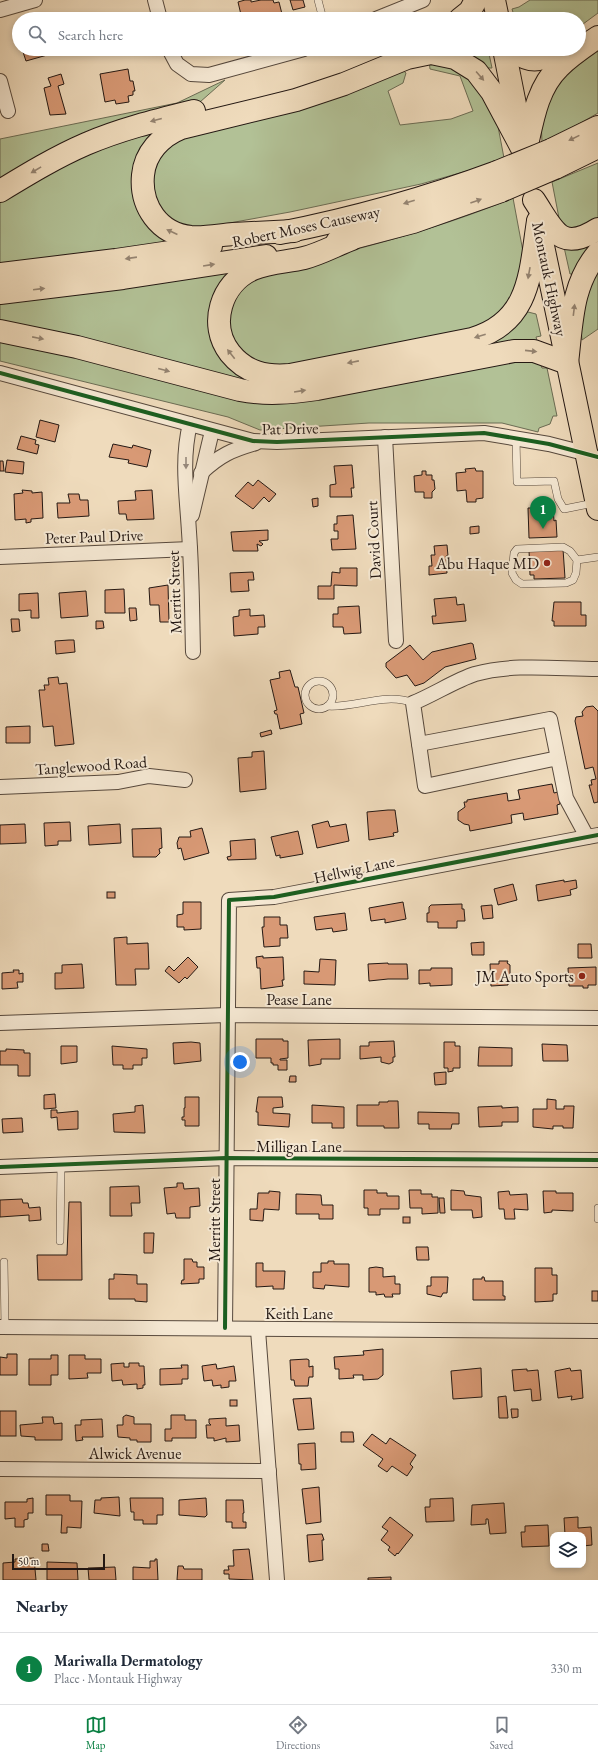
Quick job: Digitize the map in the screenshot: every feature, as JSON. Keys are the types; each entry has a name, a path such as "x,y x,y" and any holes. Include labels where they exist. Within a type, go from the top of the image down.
{"main road":[{"path":"468,12 476,0"},
{"path":"494,0 497,12"},
{"path":"586,29 598,20"},
{"path":"586,46 598,37"},
{"path":"0,191 48,162 100,138 152,121 295,86 346,69 377,56"},
{"path":"294,230 201,237 185,236 170,231 152,216 145,200 142,181 146,162 151,152 164,138 181,128 296,100 338,86 407,58 416,56"},
{"path":"445,56 455,58 476,71 492,92 525,154"},
{"name":"Montauk Highway","path":"505,56 567,363 592,455 597,506"},
{"path":"521,56 526,59 536,60 549,56"},
{"path":"525,154 540,96 551,77 572,56"},
{"name":"Robert Moses Causeway","path":"553,159 598,127"},
{"name":"Robert Moses Causeway","path":"0,293 102,281 214,264 352,238 413,222 553,159 598,147"},
{"name":"Robert Moses Causeway","path":"0,274 163,254 294,230 371,214 446,191 499,182"},
{"path":"536,211 554,230 563,237 577,239 585,237 598,229"},
{"path":"352,238 305,258 257,268 244,274 233,283 221,303 219,321 225,346 240,364 261,374 275,376 290,375 472,339 494,331 512,315 525,293 536,211"},
{"path":"0,331 65,344 228,387 261,394 287,393 317,389 514,351 540,352 567,363 576,292 582,275 598,253"}],"street":[{"path":"0,10 35,0"},
{"path":"155,0 158,12"},
{"path":"393,12 423,0"},
{"path":"172,56 176,64 191,74 209,74 277,56"},
{"path":"0,81 8,111"},
{"name":"Pat Drive","path":"0,373 244,439 260,441 471,433 516,438 592,455"},
{"name":"Merritt Street","path":"190,424 185,459 186,500 190,549 193,652"},
{"name":"Merritt Street","path":"189,532 201,473 212,431"},
{"name":"David Court","path":"385,437 396,640"},
{"path":"201,473 230,450 260,441"},
{"name":"Peter Paul Drive","path":"0,557 190,549"},
{"path":"558,758 425,786 413,703 431,696 473,675 493,670 598,669"},
{"path":"419,744 550,719 566,798 592,836"},
{"name":"Tanglewood Road","path":"0,787 118,782 149,776 185,780"},
{"name":"Hellwig Lane","path":"227,1016 229,900 274,897 592,836"},
{"name":"Merritt Street","path":"225,1328 227,1016"},
{"name":"Pease Lane","path":"0,1023 227,1016 598,1018"},
{"name":"Milligan Lane","path":"0,1167 226,1158 598,1160"},
{"name":"Keith Lane","path":"2,1327 225,1328 258,1330 598,1331"},
{"path":"258,1330 277,1580"},
{"name":"Alwick Avenue","path":"0,1469 269,1471"}],"lane":[{"path":"318,0 321,12"},
{"path":"516,438 517,482 554,481 558,498 564,509 597,506"},
{"path":"563,547 570,551 577,560 576,573 573,580 566,583 522,584 516,580 512,573 514,553 517,549 521,548 563,547"},
{"path":"577,560 598,557"},
{"path":"328,706 345,706 392,699 406,700 413,703"},
{"path":"60,1165 60,1241"},
{"path":"598,1208 598,1219"},
{"path":"2,1327 4,1262"}],"green space":[{"path":"530,0 598,0 598,13 586,22 586,12 513,12 512,9 519,7"},
{"path":"598,46 598,113 570,129 542,142 541,120 561,72 584,56 586,56 586,54"},
{"path":"389,56 398,56 297,94 185,120 176,124 160,135 153,142 143,160 140,169 140,188 145,206 152,219 176,240 139,249 0,267 0,197 49,169 86,150 121,136 166,122 281,95 344,74"},
{"path":"461,56 489,56 492,68 487,68"},
{"path":"429,60 447,60 493,100 504,158 481,167 421,184 290,212 224,224 193,232 171,223 158,208 151,186 154,163 166,144 400,68 406,73 403,83 388,91 400,125 451,119 473,111 460,76 430,69"},
{"path":"225,80 200,102 127,121 0,183 0,139 177,103"},
{"path":"598,163 598,222 581,233 563,227 559,218 552,182"},
{"path":"513,198 524,257 520,292 490,326 273,368 250,360 234,347 227,326 229,306 251,275 384,242 449,222"},
{"path":"598,235 598,247 578,274 570,274 564,247"},
{"path":"598,266 598,329 582,340 580,318"},
{"path":"244,267 216,309 243,370 475,343 524,311 536,314 541,336 536,337 538,344 258,384 0,326 0,300"},
{"path":"0,336 245,395 513,357 540,363 542,368 547,368 557,416 553,416 550,424 539,428 538,432 502,423 369,423 260,430 228,417 0,361"}],"building":[{"path":"245,0 251,0 251,2 273,0 274,3 279,2 282,12 240,12 238,2"},
{"path":"290,0 303,0 305,7 293,10"},
{"path":"24,56 44,56 26,61"},
{"path":"128,69 130,81 133,81 135,91 133,91 133,95 128,96 129,102 116,104 115,100 105,102 100,74"},
{"path":"61,74 64,84 58,86 66,114 50,115 44,88 51,86 48,78"},
{"path":"40,420 59,425 55,442 36,437"},
{"path":"21,436 36,440 35,444 39,445 37,454 17,449"},
{"path":"113,444 132,448 133,445 151,450 147,467 128,463 129,460 109,457"},
{"path":"7,460 24,462 23,474 5,472"},
{"path":"0,461 3,461 4,471 0,471"},
{"path":"352,465 354,488 351,488 352,497 330,497 330,485 336,484 334,466"},
{"path":"475,468 476,471 483,471 483,498 476,499 476,502 467,502 466,490 457,491 456,473 466,472 465,469"},
{"path":"422,471 426,471 426,475 432,475 432,480 434,480 435,489 432,492 432,498 424,498 424,492 415,492 414,476 422,475"},
{"path":"258,480 276,494 269,502 264,497 253,509 235,496 248,482 253,486"},
{"path":"22,490 32,491 32,493 42,492 43,518 31,519 31,522 26,523 26,519 15,520 14,494 23,493"},
{"path":"152,490 154,519 127,520 126,514 119,514 118,501 136,500 135,491"},
{"path":"68,494 79,494 80,500 88,500 89,516 58,518 57,503 70,503"},
{"path":"318,498 318,506 313,507 312,499"},
{"path":"548,504 548,507 553,507 554,521 556,520 557,537 529,538 528,508 533,508 532,505"},
{"path":"353,515 356,549 332,550 331,539 338,539 338,531 334,531 334,524 337,524 337,516"},
{"path":"479,526 479,533 470,534 470,527"},
{"path":"268,530 268,540 259,541 263,544 261,546 257,544 258,551 233,551 231,532"},
{"path":"447,545 447,573 429,575 429,566 432,566 431,555 435,555 434,546"},
{"name":"Abu Haque MD","path":"563,549 565,578 534,579 534,575 530,575 529,550"},
{"path":"340,568 357,568 357,586 334,585 334,599 318,599 318,586 331,586 332,572 340,573"},
{"path":"253,572 254,580 248,580 249,591 231,592 230,573"},
{"path":"168,585 169,622 160,622 159,605 150,605 149,588"},
{"path":"124,589 125,613 105,613 105,590"},
{"path":"86,591 88,616 61,618 59,593"},
{"path":"38,593 39,618 31,618 31,610 19,611 19,594"},
{"path":"456,597 457,605 464,604 466,621 433,624 432,616 436,616 434,599"},
{"path":"554,602 581,602 581,615 586,615 586,626 554,626 554,621 552,621"},
{"path":"359,606 361,633 344,634 343,627 333,627 333,614 338,614 338,607"},
{"path":"129,608 136,608 137,620 130,621"},
{"path":"250,609 250,616 264,615 265,627 258,627 258,634 234,636 233,617 239,616 239,610"},
{"path":"11,619 19,619 20,631 12,632"},
{"path":"96,621 103,621 104,628 96,629"},
{"path":"74,640 75,652 56,654 55,641"},
{"path":"471,643 473,644 476,659 445,667 424,683 415,686 407,675 396,678 386,667 386,663 410,645 423,660 432,652"},
{"path":"290,670 295,687 298,687 304,713 300,714 302,724 280,729 277,714 275,714 274,711 277,710 270,680 280,678 279,672"},
{"path":"58,677 59,684 67,683 74,744 55,746 53,726 43,727 39,690 45,690 44,685 49,685 48,678"},
{"path":"593,706 598,711 598,802 594,803 589,785 592,785 591,780 596,779 593,767 585,769 575,721 576,717 583,716 582,712 586,707"},
{"path":"30,726 30,743 6,743 6,727"},
{"path":"271,730 272,734 261,737 260,733"},
{"path":"264,751 266,789 240,792 238,758 252,757 252,752"},
{"path":"552,784 554,793 558,792 560,804 557,805 558,814 524,820 523,813 511,815 512,823 470,831 469,825 458,820 458,812 465,807 464,802 467,802 467,800 507,793 508,801 520,799 518,790"},
{"path":"395,810 398,832 393,833 394,836 369,840 367,812"},
{"path":"328,821 330,827 346,824 349,841 317,848 312,825"},
{"path":"70,822 71,841 58,841 58,845 45,846 44,823"},
{"path":"25,824 26,843 0,844 0,825"},
{"path":"120,824 121,843 89,845 88,826"},
{"path":"161,828 162,848 159,849 160,853 156,857 133,857 132,829"},
{"path":"202,828 209,853 184,860 181,848 178,849 177,843 179,837 191,837 190,831"},
{"path":"298,831 303,854 280,858 280,855 276,856 271,837"},
{"path":"255,839 256,859 228,860 227,857 231,856 230,841"},
{"path":"564,880 564,882 576,880 577,888 570,890 571,895 538,901 536,885"},
{"path":"513,884 517,900 498,905 494,889"},
{"path":"107,892 115,892 115,898 107,898"},
{"path":"183,902 201,902 201,929 184,930 184,927 177,927 177,915 183,914"},
{"path":"403,902 406,919 385,923 385,919 371,921 369,908"},
{"path":"462,904 465,921 457,921 457,928 438,928 438,922 427,922 427,913 429,913 429,907 431,905"},
{"path":"492,905 493,918 483,919 481,906"},
{"path":"345,913 347,930 333,932 332,928 316,930 314,917"},
{"path":"264,917 280,917 280,925 287,925 288,938 280,938 280,946 264,947 262,927 264,927"},
{"path":"127,937 127,944 148,943 149,969 135,969 136,985 116,985 114,938"},
{"path":"484,942 484,955 472,955 471,943"},
{"path":"578,944 591,944 592,958 578,958"},
{"path":"263,956 263,958 283,957 283,986 261,989 260,968 257,968 256,957"},
{"path":"188,957 198,967 187,979 185,977 179,983 165,971 169,966 174,971"},
{"path":"320,959 336,960 335,985 304,984 304,971 319,972"},
{"path":"499,961 508,961 507,963 510,965 510,980 508,980 508,985 491,986 490,964 499,964"},
{"path":"82,964 84,988 55,989 55,973 62,973 62,965"},
{"path":"368,964 407,964 408,979 369,981"},
{"name":"JM Auto Sports","path":"596,967 596,985 588,985 588,988 583,988 583,986 569,986 568,968"},
{"path":"431,968 452,968 452,985 430,986 430,983 419,984 419,970 431,970"},
{"path":"13,970 19,970 19,974 23,973 23,982 17,982 18,988 2,989 2,973 14,972"},
{"path":"256,1039 283,1039 283,1041 288,1041 288,1058 280,1059 287,1060 287,1070 278,1070 278,1065 273,1065 273,1063 271,1063 271,1058 256,1058"},
{"path":"340,1039 340,1059 321,1059 321,1064 309,1066 308,1040"},
{"path":"394,1041 395,1057 393,1057 393,1062 389,1064 381,1062 381,1057 360,1059 360,1046 369,1046 369,1042"},
{"path":"444,1042 455,1042 455,1046 460,1046 460,1068 453,1068 453,1071 448,1072 448,1068 444,1068"},
{"path":"173,1043 200,1043 201,1061 174,1064"},
{"path":"542,1044 567,1045 568,1061 543,1061"},
{"path":"61,1046 77,1046 77,1062 61,1064"},
{"path":"112,1046 147,1049 147,1058 142,1058 142,1065 133,1065 133,1069 123,1069 123,1065 113,1065"},
{"path":"479,1047 512,1048 512,1066 478,1066"},
{"path":"6,1049 24,1050 24,1053 30,1053 30,1076 18,1076 18,1065 0,1065 0,1051 6,1051"},
{"path":"446,1072 446,1084 435,1085 434,1073"},
{"path":"290,1076 296,1076 296,1082 289,1082"},
{"path":"55,1094 56,1108 44,1109 44,1095"},
{"path":"185,1097 199,1097 199,1126 185,1126 185,1120 182,1120 182,1117 184,1117"},
{"path":"258,1097 282,1097 283,1107 273,1108 273,1113 290,1114 289,1127 258,1125 258,1112 256,1112"},
{"path":"547,1099 556,1100 556,1109 564,1109 564,1106 574,1106 573,1128 563,1128 563,1126 553,1126 553,1129 533,1127 533,1109 547,1109"},
{"path":"398,1101 399,1128 384,1128 384,1126 357,1126 357,1105 379,1105 379,1102"},
{"path":"143,1105 145,1133 114,1132 113,1114 135,1112 135,1106"},
{"path":"312,1105 344,1107 344,1128 332,1128 332,1123 312,1123"},
{"path":"502,1106 502,1108 518,1107 518,1122 502,1122 502,1126 479,1127 478,1107"},
{"path":"51,1110 57,1110 57,1113 78,1111 78,1129 58,1130 57,1117 51,1118"},
{"path":"418,1112 459,1113 459,1124 452,1124 451,1129 429,1129 429,1124 418,1124"},
{"path":"22,1118 23,1132 3,1133 2,1119"},
{"path":"177,1183 183,1183 184,1189 199,1188 200,1206 190,1207 190,1218 176,1218 175,1213 167,1214 164,1188 177,1187"},
{"path":"139,1186 140,1203 131,1203 132,1216 110,1216 110,1187"},
{"path":"364,1190 377,1190 377,1193 387,1193 387,1196 399,1196 399,1209 380,1209 380,1215 368,1215 368,1208 364,1208"},
{"path":"409,1190 421,1190 421,1194 432,1194 432,1197 438,1197 438,1213 422,1214 422,1208 410,1208"},
{"path":"451,1190 464,1191 465,1195 481,1197 482,1217 473,1218 472,1210 451,1210"},
{"path":"269,1191 280,1192 279,1210 264,1209 263,1221 250,1220 250,1209 257,1209 258,1193 269,1193"},
{"path":"509,1191 510,1195 527,1194 528,1210 514,1209 515,1219 505,1219 504,1209 499,1209 498,1192"},
{"path":"543,1191 573,1193 573,1211 552,1210 552,1212 544,1213"},
{"path":"296,1194 321,1195 322,1205 333,1205 333,1219 319,1219 319,1214 296,1214"},
{"path":"439,1198 444,1198 445,1213 440,1213"},
{"path":"22,1199 23,1203 28,1203 29,1208 40,1207 41,1220 29,1221 29,1215 0,1217 0,1200"},
{"path":"69,1202 81,1202 82,1280 38,1280 37,1255 67,1255"},
{"path":"403,1217 410,1217 410,1223 403,1223"},
{"path":"144,1233 154,1233 153,1253 144,1253"},
{"path":"416,1247 428,1247 429,1260 417,1260"},
{"path":"184,1259 192,1259 193,1262 197,1262 197,1267 204,1267 204,1279 199,1279 199,1283 181,1284 182,1280 184,1280"},
{"path":"328,1261 334,1261 334,1264 349,1264 349,1287 325,1285 324,1289 313,1288 313,1272 321,1272 321,1263 328,1263"},
{"path":"256,1263 263,1263 263,1271 285,1271 284,1289 273,1289 273,1286 256,1287"},
{"path":"369,1268 383,1268 383,1277 395,1276 395,1284 400,1284 400,1294 392,1294 393,1297 385,1297 384,1294 376,1295 376,1292 369,1292"},
{"path":"535,1268 552,1268 552,1275 557,1275 557,1294 553,1294 553,1301 535,1302"},
{"path":"114,1274 137,1275 137,1284 147,1284 147,1302 135,1301 135,1299 109,1299 109,1279 114,1279"},
{"path":"431,1277 448,1277 447,1293 443,1293 441,1297 427,1294 427,1286 431,1286"},
{"path":"482,1277 484,1277 485,1281 503,1281 503,1296 505,1296 505,1300 473,1300 473,1279 482,1279"},
{"path":"592,1291 598,1291 598,1301 592,1301"},
{"path":"383,1349 383,1375 378,1379 363,1380 363,1375 353,1375 354,1378 339,1379 339,1369 335,1369 334,1357 364,1355 363,1351"},
{"path":"7,1354 17,1354 17,1375 0,1375 0,1357 7,1358"},
{"path":"51,1355 58,1355 58,1375 51,1375 51,1385 29,1385 29,1359 51,1359"},
{"path":"69,1355 85,1355 85,1359 101,1359 101,1373 87,1373 88,1378 69,1379"},
{"path":"290,1360 309,1360 309,1367 313,1366 313,1377 309,1377 308,1386 295,1386 294,1380 291,1380"},
{"path":"124,1363 124,1367 129,1367 129,1363 139,1363 139,1366 144,1366 145,1385 143,1385 143,1388 137,1389 137,1384 123,1385 122,1380 112,1381 111,1364"},
{"path":"216,1364 217,1369 234,1366 236,1381 229,1381 229,1387 221,1388 221,1385 213,1386 212,1380 204,1381 202,1366"},
{"path":"181,1365 188,1365 188,1379 182,1379 182,1384 160,1385 160,1369 182,1368"},
{"path":"481,1368 482,1397 453,1399 451,1371"},
{"path":"570,1368 571,1371 581,1370 583,1398 571,1400 572,1396 558,1398 555,1371"},
{"path":"527,1369 527,1371 538,1370 541,1400 532,1401 531,1389 514,1391 512,1370"},
{"path":"506,1396 508,1418 499,1418 498,1397"},
{"path":"311,1398 314,1429 298,1430 293,1399"},
{"path":"230,1400 237,1400 237,1406 230,1406"},
{"path":"511,1409 518,1409 518,1417 512,1418"},
{"path":"0,1411 16,1411 16,1436 0,1436"},
{"path":"126,1415 134,1417 134,1424 151,1424 151,1442 137,1442 137,1440 130,1440 130,1438 118,1437 117,1425 123,1425 123,1417"},
{"path":"171,1415 185,1415 185,1420 196,1420 196,1438 172,1438 172,1441 165,1441 165,1429 171,1429"},
{"path":"42,1417 53,1417 54,1424 62,1423 62,1440 35,1440 35,1437 21,1436 20,1425 43,1423"},
{"path":"226,1418 226,1426 239,1425 240,1441 226,1442 226,1438 214,1441 214,1438 207,1438 206,1425 211,1425 209,1423 209,1419"},
{"path":"102,1419 103,1437 82,1437 83,1440 76,1441 75,1425 81,1425 81,1420"},
{"path":"341,1432 353,1432 354,1442 341,1442"},
{"path":"372,1434 386,1444 390,1438 416,1455 410,1464 413,1467 407,1476 392,1466 387,1472 378,1466 383,1459 363,1445"},
{"path":"315,1443 316,1469 301,1470 301,1464 299,1464 298,1444"},
{"path":"319,1487 321,1522 306,1524 302,1489"},
{"path":"46,1495 70,1495 70,1501 82,1501 81,1528 67,1527 67,1533 61,1533 62,1515 46,1515"},
{"path":"119,1497 120,1516 94,1513 95,1500 101,1500 101,1498"},
{"path":"33,1498 33,1513 28,1513 28,1519 24,1520 24,1527 15,1527 15,1518 5,1519 5,1502 27,1502 27,1499"},
{"path":"130,1498 163,1498 163,1515 157,1515 157,1524 143,1524 143,1520 134,1520 134,1512 131,1512"},
{"path":"206,1498 207,1515 205,1517 179,1515 179,1500"},
{"path":"453,1498 454,1521 426,1522 425,1507 430,1507 430,1499"},
{"path":"226,1500 243,1500 243,1522 246,1522 246,1528 232,1528 232,1522 226,1522"},
{"path":"504,1503 506,1533 490,1534 488,1519 486,1519 486,1524 471,1525 472,1505"},
{"path":"390,1517 413,1535 395,1556 388,1550 390,1547 381,1540 388,1531 382,1527"},
{"path":"578,1517 578,1528 591,1527 592,1545 586,1546 586,1532 565,1532 564,1518"},
{"path":"548,1525 549,1546 522,1547 521,1532 525,1532 525,1526"},
{"path":"322,1534 324,1540 322,1540 323,1560 309,1562 307,1535"},
{"path":"42,1544 48,1544 49,1551 42,1551"},
{"path":"249,1549 253,1580 229,1579 229,1574 224,1574 224,1570 229,1570 228,1566 234,1566 233,1550"},
{"path":"34,1558 36,1580 3,1580 3,1563 15,1562 15,1559"},
{"path":"155,1559 157,1559 158,1580 133,1580 133,1567 150,1568 150,1561 155,1561"},
{"path":"47,1562 77,1563 78,1580 47,1580"},
{"path":"178,1566 183,1566 184,1569 202,1569 202,1580 177,1580"},
{"path":"115,1567 116,1580 89,1580 88,1568"},
{"path":"391,1577 391,1580 368,1580 368,1578"}],"cycle path":[{"path":"0,373 253,441 277,442 484,433 549,444 598,457"},
{"path":"225,1328 229,900 274,897 598,835"},
{"path":"0,1167 226,1158 598,1160"}],"place":[{"name":"Mariwalla Dermatology","path":"543,529"},
{"name":"Abu Haque MD","path":"547,563"},
{"name":"JM Auto Sports","path":"582,976"}]}
